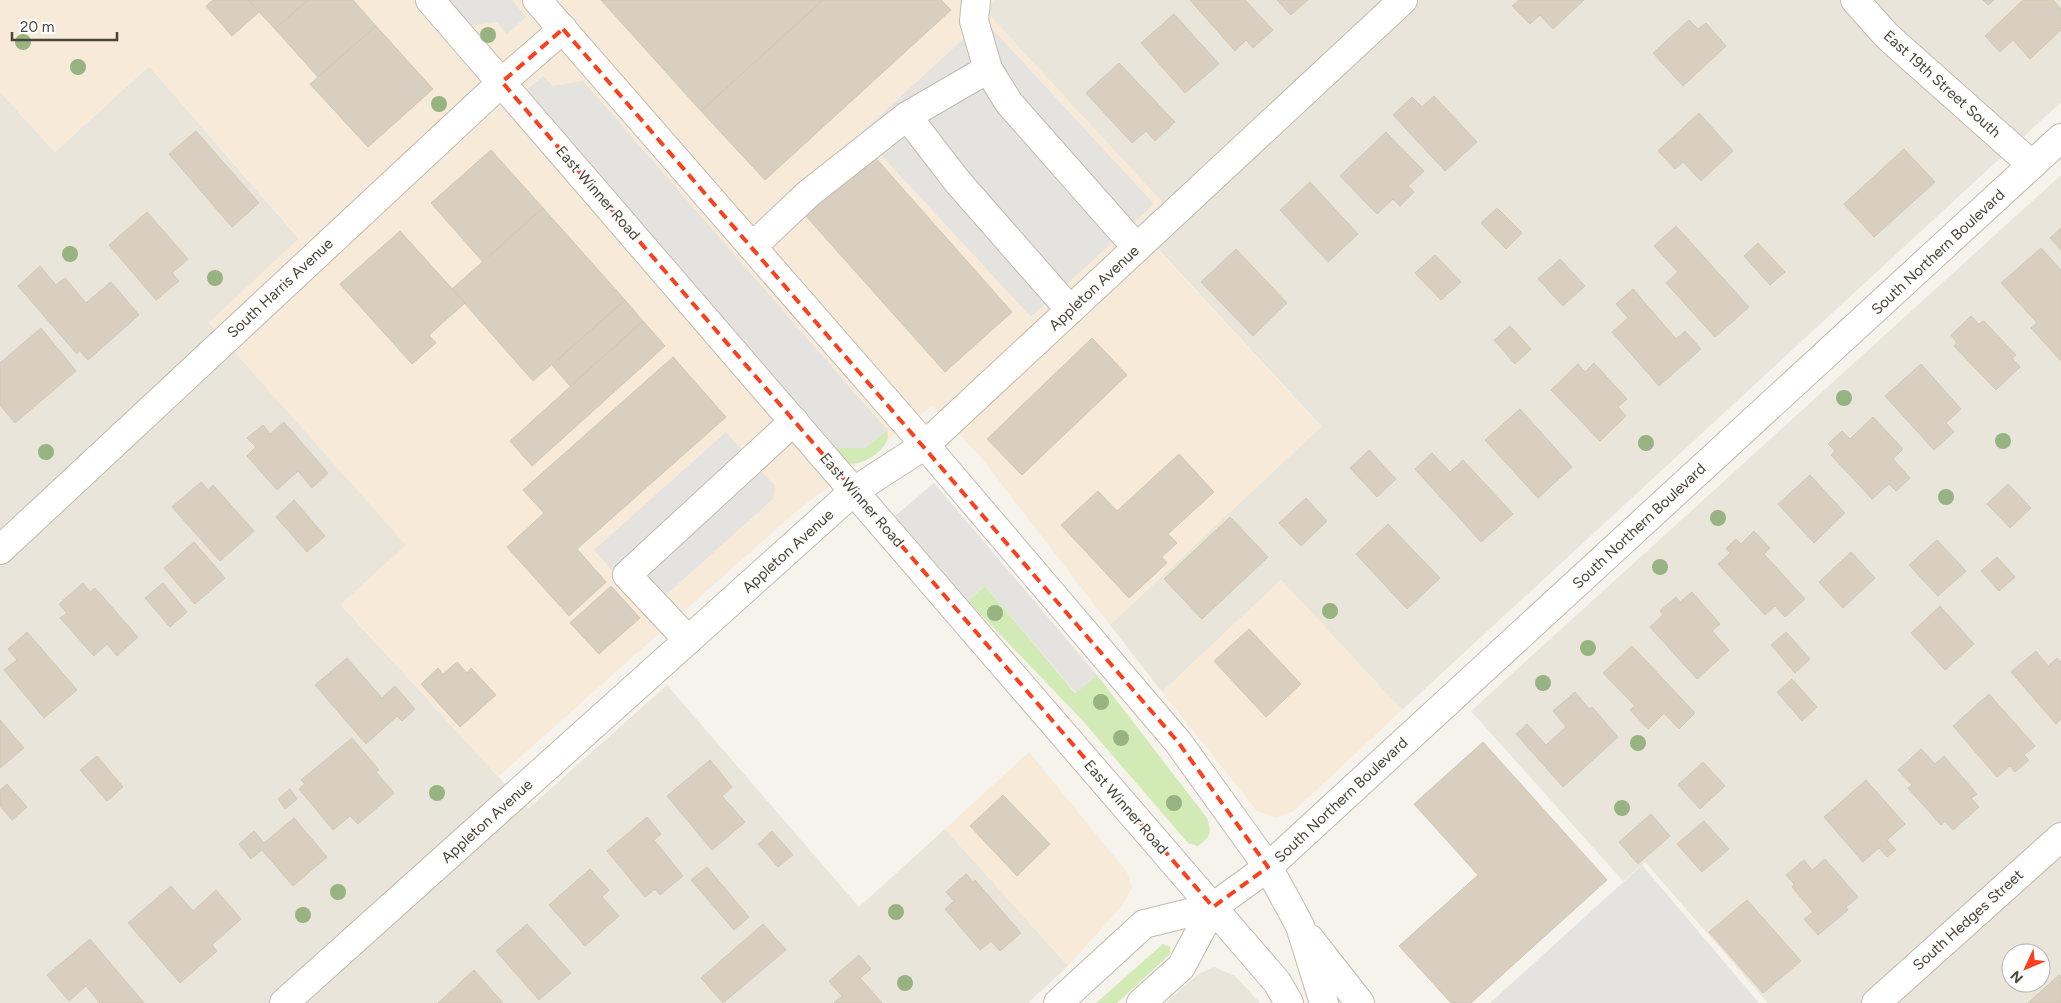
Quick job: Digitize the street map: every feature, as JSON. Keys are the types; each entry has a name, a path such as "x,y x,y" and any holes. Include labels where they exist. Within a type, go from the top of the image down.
{"street":[{"name":"East Winner Road","path":"430,0 1213,907 1277,982 1289,1003"},
{"path":"537,0 925,445 1178,742 1268,868 1300,926 1360,1003"},
{"path":"976,0 974,20 988,69 1009,103 1137,248"},
{"name":"Appleton Avenue","path":"284,1003 854,491 925,445 1403,0"},
{"name":"East 19th Street South","path":"1855,0 1886,36 2032,165"},
{"name":"South Harris Avenue","path":"0,550 502,82 563,29"},
{"path":"752,248 808,194 907,116 988,69"},
{"path":"907,116 957,181 1070,310"},
{"name":"South Northern Boulevard","path":"1058,1003 1144,924 1213,907 1268,868 2061,138"},
{"path":"688,640 627,575 794,422"},
{"name":"South Hedges Street","path":"1876,1003 2061,837"},
{"name":"South Northern Boulevard","path":"1141,1003 1181,967 1213,907"},
{"path":"1300,926 1324,1003"}],"highlighted area":[{"path":"563,29 1178,742 1268,867 1213,907 502,82"}],"shaded area":[{"path":"0,0 995,0 985,10 1162,202 1137,227 1321,427 1110,625 980,456 932,406 793,514 498,777 341,604 406,545 209,323 299,238 149,66 55,152 0,92"},
{"path":"444,0 512,0 526,17 507,34 497,22 467,26"},
{"path":"995,0 2061,0 2061,102 1402,710 1281,580 1162,692 1110,625 1321,426 1137,226 1162,202 984,10"},
{"path":"984,20 1154,204 1031,317 861,133"},
{"path":"149,66 299,239 209,323 407,545 341,605 528,809 667,685 859,907 945,829 1068,966 1028,1003 0,1003 0,92 55,152"},
{"path":"543,76 553,86 583,81 887,430 865,448 830,447 523,93"},
{"path":"2061,175 2061,1003 1768,1003 1645,862 1623,881 1471,711"},
{"path":"726,432 775,486 773,499 648,611 594,550"},
{"path":"934,483 1097,675 1076,693 985,586 968,601 895,516"},
{"path":"1281,580 1402,710 1294,811 1276,818 1257,811 1162,692"},
{"path":"1029,752 1127,872 1132,888 1121,907 1068,966 945,829"},
{"path":"1642,865 1759,1003 1490,1003"},
{"path":"1214,967 1235,976 1260,1003 1166,1003 1197,975"}],"green space":[{"path":"887,430 888,437 880,450 874,456 858,463 850,464 842,461 830,447 865,448"},
{"path":"985,586 1075,693 1097,675 1207,818 1210,831 1208,837 1202,843 1198,846 1188,843 1082,720 968,601"},
{"path":"1163,944 1170,947 1170,954 1117,1003 1096,1003"}],"building":[{"path":"213,0 248,0 259,12 232,36 206,6"},
{"path":"248,0 308,0 275,29"},
{"path":"308,0 353,0 376,26 318,77 275,29"},
{"path":"601,0 823,0 701,111"},
{"path":"823,0 941,0 951,10 765,180 701,111"},
{"path":"1190,0 1245,0 1273,30 1253,48 1246,40 1235,51"},
{"path":"1277,0 1308,0 1291,15"},
{"path":"1519,0 1584,0 1553,29 1540,15 1530,24 1512,6"},
{"path":"1983,0 1994,0 1988,5"},
{"path":"2023,0 2053,0 2061,9 2061,30 2030,59 2013,40 2000,52 1985,36"},
{"path":"1174,14 1219,64 1185,93 1141,43"},
{"path":"1689,20 1698,29 1706,23 1726,46 1683,86 1653,53"},
{"path":"376,26 433,89 368,147 310,84"},
{"path":"1119,63 1175,122 1155,141 1146,131 1132,143 1086,93"},
{"path":"1434,96 1477,142 1445,171 1393,115 1412,97 1422,107"},
{"path":"1699,113 1733,151 1701,181 1683,162 1675,169 1658,151"},
{"path":"196,131 259,203 232,227 169,154"},
{"path":"1386,132 1424,171 1408,186 1414,192 1400,206 1393,199 1377,214 1340,176"},
{"path":"1904,149 1935,182 1874,237 1844,204"},
{"path":"491,150 543,208 483,262 431,203"},
{"path":"873,155 1012,312 945,372 805,215"},
{"path":"1310,182 1358,234 1328,262 1280,210"},
{"path":"543,208 625,300 533,381 452,289"},
{"path":"1497,208 1522,233 1506,249 1481,223"},
{"path":"147,212 188,259 172,273 179,281 156,300 109,245"},
{"path":"1676,226 1749,307 1715,337 1666,283 1678,272 1654,246"},
{"path":"2061,228 2061,250 2050,238"},
{"path":"400,231 465,303 429,335 436,343 412,364 340,284"},
{"path":"1758,243 1785,272 1770,285 1744,256"},
{"path":"2041,248 2061,270 2061,361 2031,328 2037,323 2001,283"},
{"path":"1236,249 1287,303 1253,336 1201,282"},
{"path":"1435,255 1461,282 1441,300 1415,273"},
{"path":"1560,259 1585,286 1563,306 1538,279"},
{"path":"40,266 56,285 65,278 86,303 111,282 139,315 88,360 79,350 77,354 18,286"},
{"path":"1633,289 1676,339 1685,331 1701,349 1659,386 1612,332 1628,318 1616,304"},
{"path":"625,300 643,321 570,386 552,365"},
{"path":"1971,316 1979,324 1984,321 2016,355 2012,358 2020,367 1996,390 1954,346 1957,343 1951,335"},
{"path":"643,321 665,346 532,466 510,441"},
{"path":"1510,326 1531,349 1515,364 1494,340"},
{"path":"41,328 76,371 15,423 0,405 0,363"},
{"path":"1092,338 1127,375 1022,475 987,439"},
{"path":"673,357 726,417 577,549 606,582 569,616 507,547 544,513 523,490"},
{"path":"1594,363 1627,399 1618,407 1626,416 1600,441 1551,390 1578,364 1585,372"},
{"path":"1921,364 1961,409 1946,423 1954,432 1934,450 1885,396"},
{"path":"1520,409 1572,467 1538,498 1485,440"},
{"path":"1873,417 1903,449 1893,459 1910,478 1896,491 1889,484 1872,499 1831,455 1835,451 1828,444 1842,431 1850,439"},
{"path":"284,422 328,473 312,488 298,471 277,490 247,456 256,447 247,438 263,425 270,434"},
{"path":"1369,450 1396,479 1377,497 1350,468"},
{"path":"1432,453 1450,472 1463,460 1513,514 1481,542 1415,469"},
{"path":"1179,454 1214,492 1168,534 1177,543 1162,557 1167,563 1129,598 1061,525 1098,491 1117,511"},
{"path":"1810,475 1845,513 1814,543 1778,504"},
{"path":"201,482 208,490 213,485 254,531 220,561 172,507"},
{"path":"2008,484 2031,508 2010,528 1987,504"},
{"path":"1306,498 1327,521 1301,546 1279,523"},
{"path":"294,500 325,536 307,552 276,517"},
{"path":"1230,517 1268,557 1202,619 1164,579"},
{"path":"1388,524 1440,578 1407,609 1356,554"},
{"path":"1754,531 1770,548 1764,554 1805,599 1785,617 1775,606 1765,615 1718,564 1730,553 1726,548 1736,539 1741,544"},
{"path":"1937,540 1966,571 1938,596 1909,565"},
{"path":"194,542 225,578 195,604 164,568"},
{"path":"1851,552 1875,578 1843,608 1819,582"},
{"path":"1997,557 2015,577 1999,591 1981,571"},
{"path":"83,583 90,592 95,588 138,637 117,656 107,644 94,656 60,618 67,613 59,604"},
{"path":"163,583 187,612 170,627 145,598"},
{"path":"611,586 640,618 599,654 570,623"},
{"path":"1692,592 1720,624 1712,631 1729,650 1697,679 1650,627 1663,615 1660,611 1676,597 1680,602"},
{"path":"1940,606 1974,644 1945,670 1911,633"},
{"path":"1249,629 1301,684 1266,717 1214,661"},
{"path":"27,632 77,690 44,718 4,670 17,660 8,649"},
{"path":"1786,632 1810,659 1795,673 1771,645"},
{"path":"1632,646 1695,713 1679,729 1664,713 1648,729 1630,710 1635,706 1603,673"},
{"path":"2036,651 2048,666 2057,658 2061,662 2061,719 2056,724 2011,672"},
{"path":"347,658 382,698 395,686 415,709 402,721 397,716 366,744 315,685"},
{"path":"457,662 467,673 471,668 496,695 460,727 421,684 438,668 443,674"},
{"path":"1792,679 1817,707 1802,721 1777,692"},
{"path":"1575,692 1589,709 1592,707 1618,737 1563,787 1516,734 1527,724 1546,745 1566,727 1553,711"},
{"path":"1989,694 2035,746 2024,755 2029,760 2015,772 2010,766 1997,777 1953,726"},
{"path":"0,720 24,748 0,768"},
{"path":"352,738 379,770 376,772 394,793 358,824 350,816 333,830 299,789 305,784 301,780"},
{"path":"1483,742 1607,880 1471,1003 1451,1003 1399,946 1478,875 1414,804"},
{"path":"1921,749 1935,764 1944,756 1977,794 1971,798 1979,807 1953,830 1945,821 1941,825 1908,788 1912,785 1898,770"},
{"path":"97,756 123,787 107,801 80,770"},
{"path":"710,760 732,787 722,796 745,822 712,850 667,796"},
{"path":"1703,762 1725,786 1700,809 1678,785"},
{"path":"1866,780 1905,824 1887,840 1896,850 1887,857 1879,848 1863,862 1824,817"},
{"path":"7,784 27,807 12,820 0,806 0,790"},
{"path":"290,789 297,799 285,809 278,799"},
{"path":"1003,795 1050,844 1017,876 970,826"},
{"path":"1651,814 1670,836 1638,864 1619,842"},
{"path":"647,817 661,834 654,840 683,876 660,895 655,889 645,897 607,851"},
{"path":"294,818 327,857 293,886 262,850 251,859 239,844 254,831 264,843"},
{"path":"1704,821 1729,849 1702,872 1677,844"},
{"path":"772,831 793,855 778,867 758,844"},
{"path":"1825,859 1858,897 1846,907 1848,910 1818,935 1804,919 1813,912 1792,887 1794,884 1786,875 1804,860 1812,870"},
{"path":"707,867 749,917 734,930 691,880"},
{"path":"590,869 609,890 602,897 619,916 585,946 549,905"},
{"path":"966,874 973,882 975,880 1021,933 1000,951 991,941 980,950 945,909 954,901 946,892"},
{"path":"171,886 193,911 216,890 241,919 212,945 217,951 180,983 128,923"},
{"path":"1747,900 1801,961 1763,993 1709,932"},
{"path":"527,924 571,973 539,1000 496,951"},
{"path":"763,924 786,950 723,1003 701,978"},
{"path":"90,939 144,1003 100,1003 86,986 69,1001 47,975"},
{"path":"859,955 871,969 860,978 882,1003 834,1003 842,996 829,981"},
{"path":"474,970 503,1003 438,1003"},
{"path":"2059,975 2061,978 2061,1003 2028,1003 2039,993 2051,993 2051,982"}]}
